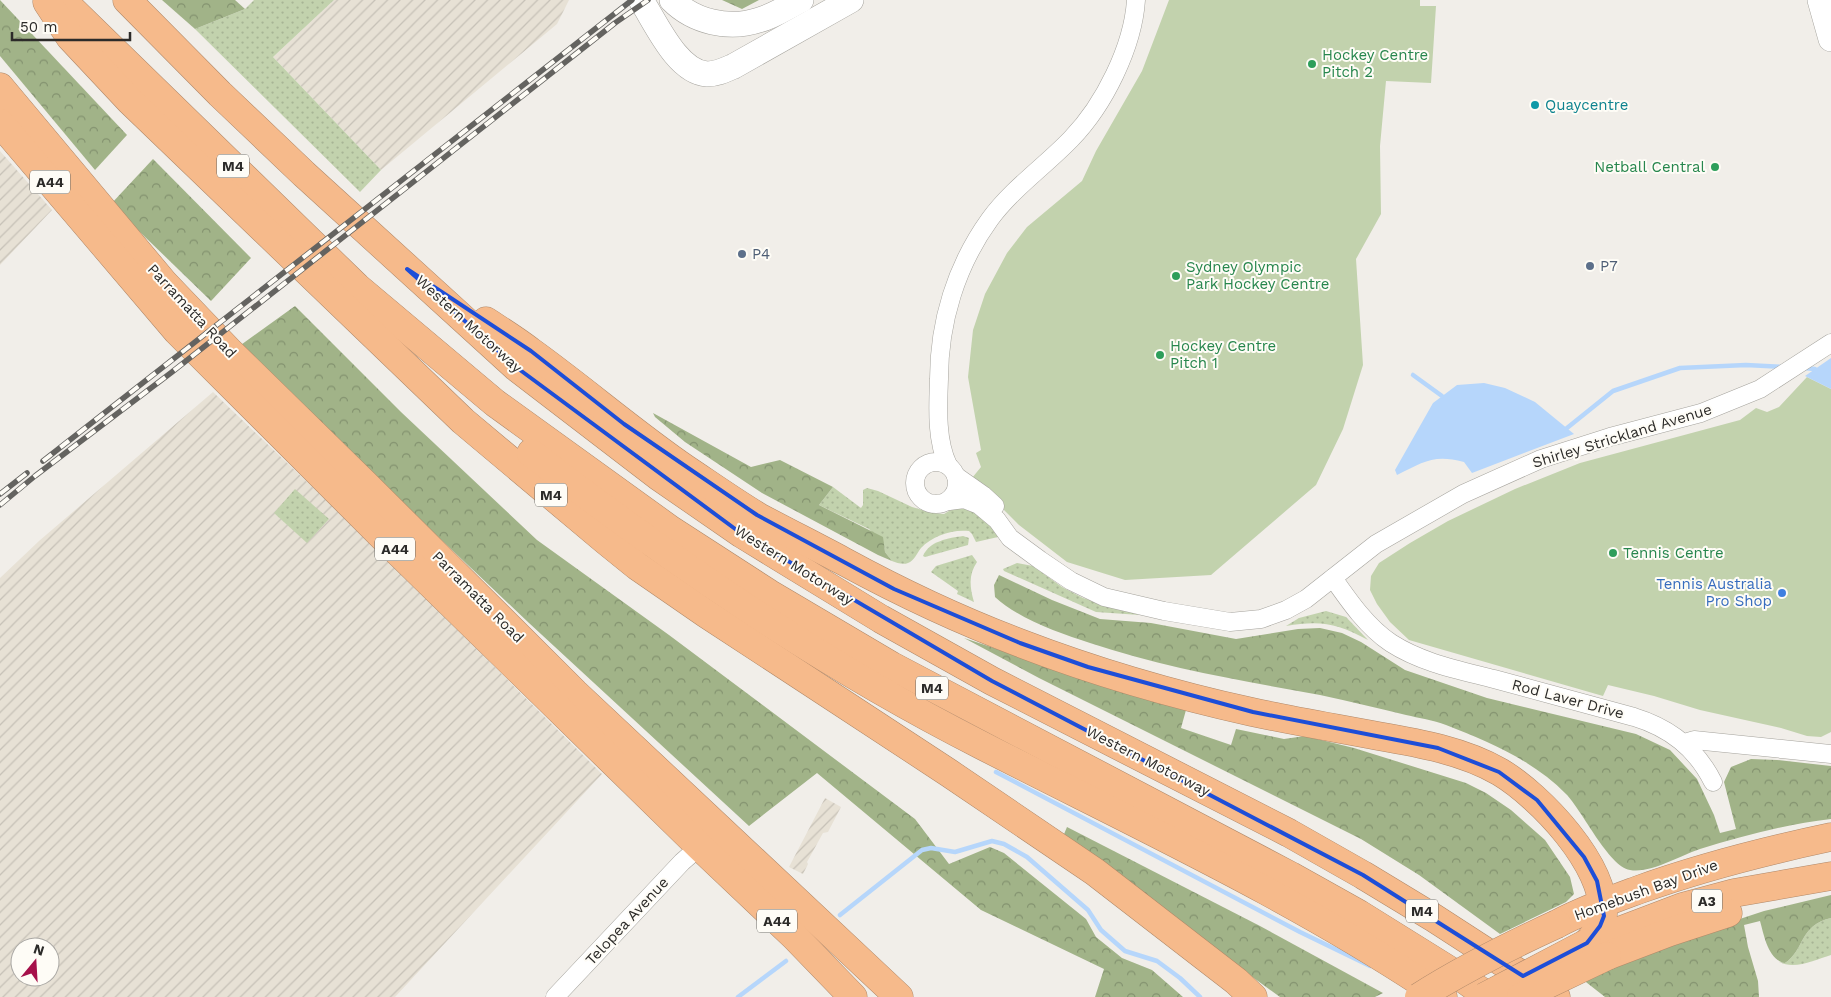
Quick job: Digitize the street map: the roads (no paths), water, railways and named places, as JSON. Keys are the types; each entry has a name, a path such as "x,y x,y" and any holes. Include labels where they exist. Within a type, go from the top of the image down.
{"highway":[{"name":"M4","path":"46,0 70,37 130,101 463,420 599,535 637,566 1095,872 1236,981 1253,997"},
{"name":"M4","path":"62,0 357,287 495,403 664,524 770,594 892,666 1291,876 1359,914 1489,997"},
{"name":"Western Motorway","path":"127,0 220,94 290,161 516,367 658,476 750,540 881,619 992,681 1289,833 1434,918 1556,997"},
{"name":"Parramatta Road","path":"0,87 164,283 228,350 364,482 575,693 894,996"},
{"name":"Parramatta Road","path":"0,123 177,331 391,545 853,997"},
{"path":"408,269 531,351 624,424 685,468 757,515 902,592 1020,643 1098,669 1201,700 1438,748 1474,760 1499,772 1537,800 1566,833 1592,870 1597,881 1604,916 1600,926 1597,950"},
{"path":"338,301 593,500 710,583 829,660 983,746 1250,881 1328,924 1443,997"},
{"name":"Homebush Bay Drive","path":"1419,997 1500,951 1602,903 1717,864 1831,837"},
{"name":"Homebush Bay Drive","path":"1484,997 1597,950 1682,907 1734,893 1831,876"},
{"path":"1521,997 1597,950 1670,932 1758,903 1831,884"}],"street":[{"path":"641,0 669,45 683,62 702,73 716,73 758,54 851,0"},
{"path":"678,5 698,18 711,22 737,24 757,21 801,0"},
{"path":"1010,538 1007,525 998,509 983,495 947,468 926,464 917,473 916,491 929,504 942,504 949,500 957,490 947,468 941,457 942,445 938,399 940,340 950,298 968,254 991,218 1026,180 1072,138 1103,97 1124,53 1135,15 1136,0"},
{"path":"1820,0 1831,39"},
{"name":"Shirley Strickland Avenue","path":"949,500 964,499 979,505 992,516 1010,538 1070,581 1104,597 1164,611 1230,622 1261,619 1286,610 1306,599 1376,544 1463,494 1540,459 1610,436 1702,413 1760,389 1827,346"},
{"name":"Rod Laver Drive","path":"1333,578 1350,601 1381,635 1413,655 1450,667 1648,721 1670,732 1684,743 1698,758 1713,782"},
{"path":"1684,743 1694,740 1831,754"},
{"name":"Telopea Avenue","path":"555,997 675,870 719,828"}],"water":[{"path":"1831,358 1831,389 1805,376"},
{"path":"1484,383 1505,388 1535,402 1574,434 1472,473 1464,462 1436,459 1414,466 1397,475 1395,470 1433,403 1457,385"}],"waterway":[{"path":"1567,428 1613,391 1680,368 1746,365 1784,367"},
{"path":"1804,368 1815,369"},
{"path":"1413,375 1442,396"},
{"path":"996,772 1300,932 1370,966"},
{"path":"840,915 922,850 931,848 955,852 992,841 1004,844 1027,857 1088,910 1101,930 1125,951 1157,961 1180,978 1200,997"},
{"path":"738,997 786,961"}],"railway":[{"path":"43,461 632,0"},
{"path":"0,505 615,23 648,0"},
{"path":"0,494 27,473"}],"place":[{"name":"Hockey Centre Pitch 2","path":"1312,64"},
{"name":"Quaycentre","path":"1535,105"},
{"name":"Netball Central","path":"1715,167"},
{"name":"P4","path":"742,254"},
{"name":"P7","path":"1590,266"},
{"name":"Sydney Olympic Park Hockey Centre","path":"1176,276"},
{"name":"Hockey Centre Pitch 1","path":"1160,355"},
{"name":"Tennis Centre","path":"1613,553"},
{"name":"Tennis Australia Pro Shop","path":"1782,593"}]}
